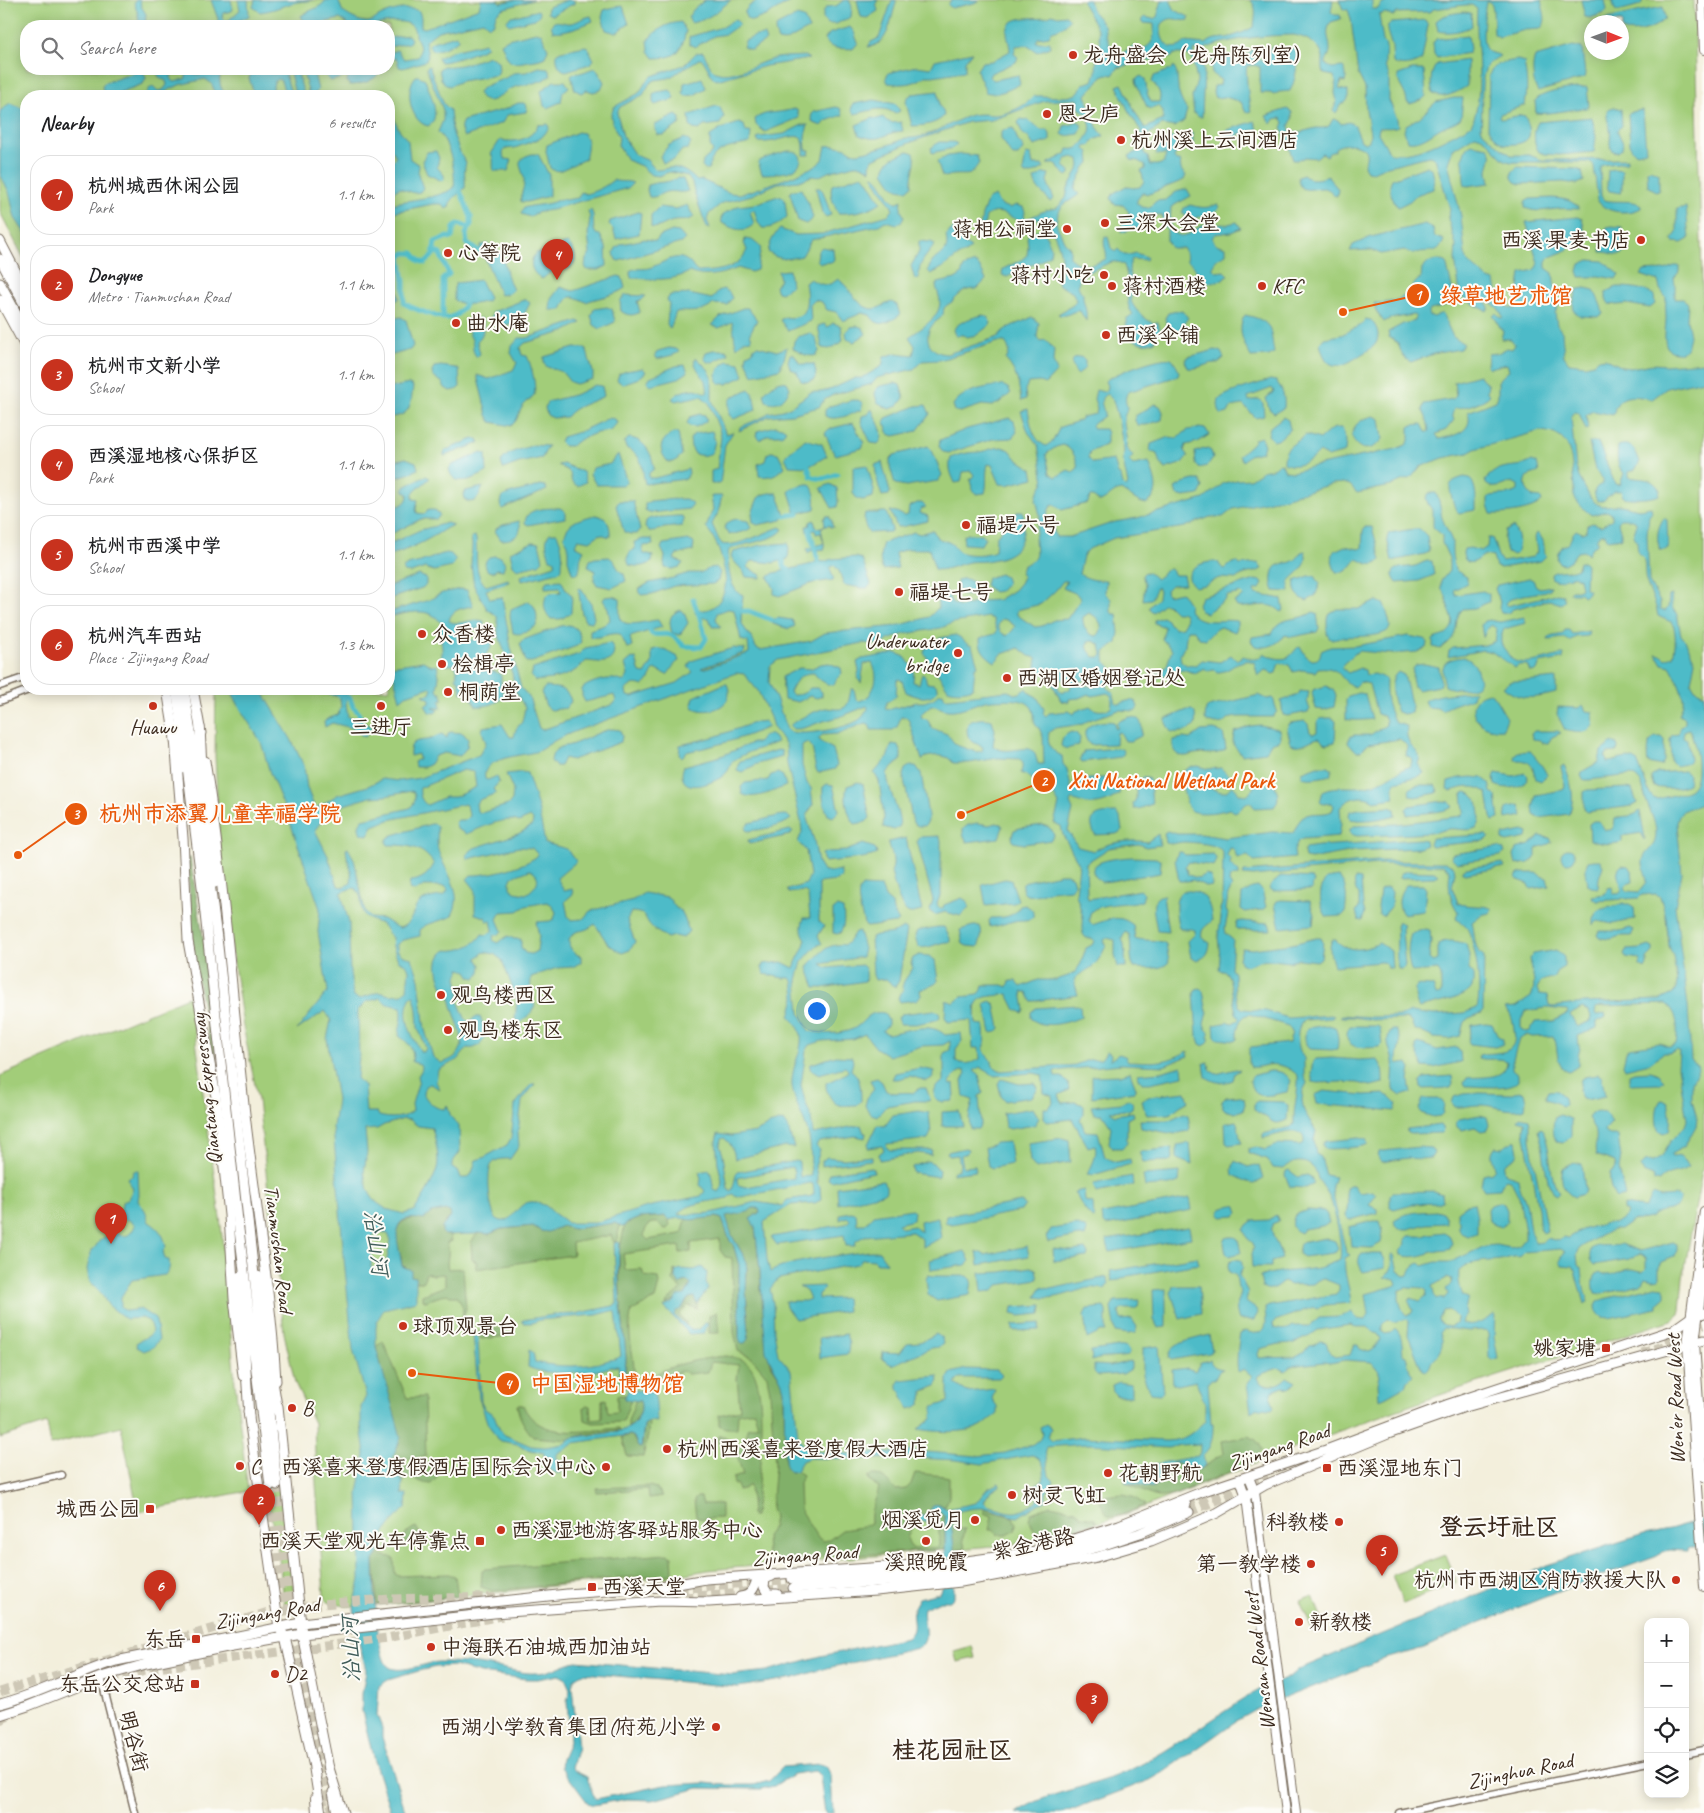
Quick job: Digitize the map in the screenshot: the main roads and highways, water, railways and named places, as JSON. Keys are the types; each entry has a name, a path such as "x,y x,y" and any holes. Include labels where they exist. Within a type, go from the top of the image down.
{"main road":[{"path":"1702,0 1704,50"},
{"path":"0,241 20,279"},
{"path":"0,259 20,297"},
{"path":"0,283 20,320"},
{"path":"0,300 20,337"},
{"path":"168,695 175,739 183,838 188,941 194,985 216,1097 229,1215 239,1346 279,1628 285,1637 322,1813"},
{"name":"Qiantang Expressway","path":"177,695 206,923 238,1221 273,1485 248,1220 218,946 185,695"},
{"name":"Tianmushan Road","path":"194,695 212,806 225,915 245,1114 270,1312 278,1412 302,1634 337,1813"},
{"path":"200,727 202,768 214,868 218,946"},
{"path":"175,739 180,757 190,837 206,923"},
{"name":"Wen'er Road West","path":"1704,1211 1695,1342 1698,1517 1704,1587"},
{"path":"248,1220 263,1299 265,1333 278,1412"},
{"path":"238,1221 249,1416"},
{"name":"Wen'er Road West","path":"1697,1315 1704,1270"},
{"name":"Zijingang Road","path":"960,1572 996,1558 1031,1552 1119,1525 1204,1491 1449,1404 1673,1330 1697,1315"},
{"name":"Wen'er Road West","path":"1695,1342 1704,1478"},
{"name":"Zijingang Road","path":"960,1572 998,1576 1096,1558 1151,1541 1217,1513 1265,1485 1335,1455 1462,1408 1695,1342"},
{"name":"Wensan Road West","path":"1245,1478 1255,1492 1296,1813"},
{"name":"Wensan Road West","path":"1245,1478 1286,1813"},
{"path":"1031,1552 1102,1542 1140,1533 1187,1509"},
{"path":"1034,1570 1102,1542"},
{"name":"紫金港路","path":"941,1581 960,1572 1024,1566 1102,1542"},
{"path":"940,1566 960,1572"},
{"name":"Zijingang Road","path":"0,1704 34,1694 92,1668 116,1661 301,1623 464,1604 661,1587 706,1579 940,1566"},
{"name":"Zijingang Road","path":"940,1566 793,1584 941,1581"},
{"path":"687,1601 747,1596 753,1589 758,1576"},
{"path":"772,1576 766,1579 764,1584 766,1592 771,1594 876,1591"},
{"name":"Zijingang Road","path":"0,1715 101,1677 191,1654 302,1634 494,1613 660,1601 788,1598 876,1591 941,1581"},
{"path":"314,1768 316,1813"},
{"path":"329,1768 343,1813"}],"water":[{"path":"136,0 140,0 146,14 146,20 138,20 134,3"},
{"path":"211,0 231,0 232,11 223,13 224,20 218,19"},
{"path":"238,0 248,0 249,16 241,20 229,20 240,10"},
{"path":"255,0 313,0 295,2 273,10 260,12 253,7"},
{"path":"326,0 338,0 343,12 359,20 303,20 301,16 321,5"},
{"path":"481,0 497,0 501,3 513,0 533,0 502,9 496,14 494,23 489,26 483,21 438,31 425,41 428,56 426,61 403,68 399,67 395,59 395,51 397,50 404,59 418,57 420,46 410,25 405,22 395,22 395,20 373,20 394,10 414,10 419,11 421,27 425,28 479,8"},
{"path":"567,0 573,0 575,3 552,15 547,13 548,7"},
{"path":"705,0 731,0 708,17 691,23 688,17"},
{"path":"758,0 793,0 768,15 752,21 747,19 744,13 748,7"},
{"path":"844,0 849,0 852,6 851,17 836,24 828,24 823,20 823,12 827,7 836,6"},
{"path":"857,0 878,0 876,3 878,11 867,18 861,17"},
{"path":"892,0 896,0 896,3 885,37 875,45 868,47 871,42 879,38"},
{"path":"951,0 980,0 952,8 948,5"},
{"path":"1083,0 1089,0 1093,12 1104,25 1106,36 1112,49 1121,54 1133,46 1143,49 1152,42 1154,24 1143,23 1142,19 1145,17 1153,19 1157,17 1162,0 1170,0 1175,10 1189,17 1189,20 1185,21 1169,19 1162,24 1162,37 1166,44 1173,48 1179,47 1185,42 1206,44 1213,40 1231,37 1252,28 1254,26 1255,12 1253,3 1250,0 1333,0 1331,12 1335,15 1340,15 1341,19 1331,22 1329,26 1330,50 1326,63 1326,65 1332,68 1343,67 1346,74 1345,82 1341,81 1339,89 1348,91 1348,99 1345,103 1341,104 1336,113 1333,111 1337,101 1335,93 1336,82 1334,76 1324,74 1322,53 1308,40 1294,35 1246,38 1220,43 1201,51 1195,50 1193,53 1195,57 1200,57 1204,71 1202,117 1194,114 1192,97 1197,81 1193,62 1190,56 1185,54 1174,54 1172,57 1144,61 1118,68 1113,75 1107,74 1102,76 1086,95 1097,127 1104,136 1094,140 1090,146 1086,145 1085,149 1089,152 1090,163 1085,167 1075,188 1076,192 1080,194 1062,206 1056,223 1064,241 1070,248 1070,258 1079,264 1088,265 1106,259 1105,237 1108,237 1111,248 1115,252 1118,249 1124,255 1136,253 1147,257 1146,260 1132,259 1129,269 1134,284 1131,298 1132,303 1147,319 1153,323 1158,322 1160,329 1155,341 1149,343 1139,342 1134,339 1126,325 1126,319 1133,314 1128,304 1128,281 1124,265 1118,262 1110,263 1090,271 1079,280 1078,284 1083,294 1086,321 1080,311 1064,316 1058,314 1073,305 1076,300 1073,293 1059,285 1060,251 1048,221 1038,219 1025,222 997,212 986,216 983,232 980,229 982,215 988,199 995,196 1000,205 1010,208 1016,205 1023,207 1024,217 1027,219 1046,210 1057,208 1066,198 1068,188 1080,166 1079,159 1073,157 1066,159 1064,166 1070,171 1070,174 1067,176 1059,169 1057,164 1047,164 1066,154 1068,149 1078,147 1090,133 1091,127 1088,115 1079,108 1078,99 1045,101 992,120 968,122 909,143 873,159 870,165 871,170 862,165 854,165 828,172 818,177 812,176 799,181 778,183 752,195 722,203 709,214 707,220 710,228 707,228 692,183 687,176 669,172 659,176 651,175 641,166 627,160 618,145 619,138 611,115 614,107 639,93 652,76 684,65 696,53 703,52 712,68 722,74 737,72 777,58 805,56 809,59 766,66 717,80 713,78 703,60 699,59 669,78 655,80 650,83 643,95 620,107 617,113 623,136 635,155 647,160 656,170 680,169 697,181 702,180 730,193 739,194 751,191 817,165 823,160 826,146 841,147 855,153 860,153 889,145 905,138 920,137 969,116 980,114 998,115 1010,112 1034,96 1072,96 1078,92 1083,84 1093,81 1096,72 1097,50 1100,44 1098,30 1083,4"},
{"path":"1339,0 1372,0 1372,9 1378,9 1382,3 1389,1 1541,0 1545,19 1540,29 1525,30 1499,37 1494,34 1493,9 1491,3 1487,2 1485,7 1484,44 1489,52 1500,56 1487,66 1483,78 1481,127 1483,132 1511,155 1529,155 1542,160 1627,159 1627,162 1602,165 1600,168 1601,196 1604,200 1608,201 1638,203 1641,205 1641,208 1630,212 1618,212 1601,205 1598,201 1594,167 1590,162 1509,162 1500,156 1490,143 1475,135 1453,149 1448,163 1461,216 1465,254 1468,262 1488,279 1495,281 1499,302 1509,308 1516,309 1521,273 1535,270 1538,263 1526,222 1577,217 1582,219 1584,239 1546,261 1546,268 1553,273 1555,289 1560,302 1555,313 1557,325 1562,332 1564,356 1569,363 1585,365 1605,358 1622,367 1631,368 1653,364 1666,365 1704,362 1704,380 1667,388 1651,400 1642,397 1624,398 1616,405 1613,415 1593,411 1586,415 1588,429 1586,430 1579,413 1574,412 1571,417 1576,467 1579,477 1591,499 1602,506 1621,505 1639,509 1651,507 1652,512 1649,516 1647,534 1649,582 1660,602 1660,610 1665,611 1668,608 1669,596 1672,595 1672,605 1677,614 1681,635 1695,661 1691,682 1695,689 1704,694 1704,802 1684,810 1677,823 1682,873 1675,906 1688,1006 1691,1060 1699,1067 1692,1082 1692,1100 1697,1117 1696,1126 1684,1147 1671,1154 1672,1157 1681,1156 1688,1167 1665,1176 1659,1182 1654,1181 1653,1176 1643,1172 1641,1167 1645,1162 1653,1161 1662,1156 1671,1140 1685,1126 1687,1120 1678,1067 1679,1051 1663,1053 1650,1063 1625,1069 1623,1065 1629,1048 1660,1043 1670,1047 1676,1044 1677,1028 1675,1017 1670,1007 1666,1004 1602,1006 1596,1008 1595,1014 1605,1013 1606,1017 1597,1022 1597,1028 1578,1036 1580,1048 1578,1066 1569,1072 1561,1066 1553,1036 1532,1037 1527,1035 1519,1039 1512,1063 1512,1069 1518,1074 1518,1081 1508,1086 1494,1087 1466,1086 1464,1083 1467,1078 1497,1075 1506,1067 1507,1061 1478,1058 1479,1055 1504,1052 1513,1045 1515,1039 1513,1021 1505,1008 1516,1007 1531,997 1534,983 1530,959 1533,954 1556,950 1564,957 1564,967 1557,971 1553,978 1541,982 1537,989 1539,994 1547,995 1549,1006 1553,1007 1584,1003 1660,1000 1673,994 1676,989 1677,982 1673,956 1669,946 1666,917 1660,896 1655,894 1642,895 1639,898 1597,901 1592,896 1605,894 1608,888 1612,887 1613,893 1618,894 1621,892 1618,871 1622,865 1628,866 1632,870 1633,882 1625,887 1627,891 1639,892 1647,882 1643,860 1654,844 1656,830 1642,785 1638,779 1631,775 1589,780 1584,780 1581,776 1583,771 1599,762 1601,751 1612,743 1616,743 1618,747 1617,752 1607,753 1605,757 1607,762 1626,758 1637,761 1653,798 1657,799 1682,793 1693,786 1696,779 1697,761 1694,742 1689,729 1684,731 1683,737 1687,739 1690,760 1685,764 1675,766 1671,762 1670,740 1672,735 1678,734 1679,729 1685,723 1685,718 1679,715 1683,704 1683,695 1670,666 1662,664 1656,654 1661,655 1665,659 1673,656 1675,647 1674,627 1673,623 1658,616 1646,581 1643,557 1638,553 1637,542 1633,536 1636,522 1632,519 1620,519 1618,523 1621,538 1608,540 1605,534 1600,534 1597,538 1597,544 1592,547 1588,554 1583,551 1577,552 1571,560 1564,564 1559,563 1557,559 1558,552 1562,546 1568,544 1576,530 1582,533 1586,532 1587,525 1593,523 1601,526 1612,519 1612,514 1607,511 1590,514 1575,498 1569,450 1560,437 1540,431 1475,449 1468,453 1443,458 1420,467 1411,478 1391,486 1357,493 1350,485 1343,483 1332,484 1280,499 1233,509 1223,517 1210,517 1185,527 1114,538 1089,549 1083,556 1079,574 1092,579 1106,580 1105,593 1111,599 1111,612 1117,614 1119,633 1117,643 1105,652 1105,661 1111,667 1107,686 1110,691 1113,691 1116,703 1132,701 1136,702 1138,707 1135,711 1119,710 1089,720 1083,724 1055,728 1049,732 1048,740 1052,749 1062,756 1072,792 1078,780 1114,777 1120,785 1119,794 1102,803 1091,804 1072,799 1070,803 1073,810 1068,831 1078,847 1094,851 1106,845 1120,842 1147,842 1158,834 1160,845 1146,847 1139,844 1109,848 1086,863 1088,899 1140,890 1144,893 1142,901 1107,905 1094,909 1089,920 1092,925 1118,918 1128,921 1133,925 1135,938 1159,941 1166,944 1169,962 1158,968 1134,968 1129,934 1125,932 1122,939 1126,967 1118,967 1115,955 1115,940 1107,938 1104,940 1105,948 1096,963 1074,980 1078,995 1031,1001 1027,992 1022,992 1025,1010 1023,1013 1016,1010 1008,994 986,997 978,1002 976,1007 976,1024 984,1025 985,1046 983,1049 993,1066 1001,1071 1075,1065 1088,1060 1101,1059 1107,1051 1111,1054 1110,1060 1119,1054 1125,1056 1128,1061 1145,1062 1165,1060 1188,1051 1188,1056 1164,1066 1121,1064 1054,1071 1055,1077 1062,1077 1068,1083 1069,1090 1059,1095 1062,1103 1075,1102 1084,1105 1084,1114 1080,1119 1085,1131 1098,1132 1105,1157 1116,1162 1130,1159 1131,1164 1093,1175 1087,1174 1093,1164 1095,1145 1088,1147 1072,1119 1047,1122 1044,1118 1044,1108 1049,1108 1053,1102 1052,1096 1044,1093 1042,1075 1033,1073 995,1076 980,1067 974,1071 979,1075 983,1093 979,1096 981,1124 978,1129 970,1129 969,1117 973,1100 964,1097 962,1081 966,1073 964,1070 957,1073 950,1082 951,1085 954,1084 955,1096 953,1101 943,1102 936,1100 934,1094 936,1087 944,1081 944,1053 950,1050 950,1041 943,1045 922,1046 889,1056 876,1048 865,1034 853,1039 822,1041 810,1045 806,1051 801,1085 811,1117 813,1134 861,1125 864,1133 866,1133 865,1138 855,1136 819,1142 816,1146 820,1150 815,1167 817,1183 820,1186 821,1200 815,1203 791,1205 764,1222 770,1272 792,1264 818,1258 869,1251 879,1251 887,1263 877,1263 874,1260 863,1259 857,1264 778,1279 770,1289 773,1303 774,1331 778,1355 791,1370 798,1436 807,1451 854,1454 914,1451 977,1456 1005,1453 1034,1444 1040,1439 1042,1434 1040,1427 1046,1424 1051,1428 1048,1437 1052,1441 1084,1437 1166,1441 1179,1439 1192,1433 1205,1421 1205,1404 1196,1381 1178,1385 1173,1384 1172,1370 1187,1368 1195,1371 1201,1362 1210,1360 1213,1366 1223,1369 1219,1371 1215,1379 1211,1379 1208,1383 1213,1432 1211,1444 1203,1455 1205,1465 1201,1469 1192,1469 1187,1465 1175,1462 1165,1468 1156,1486 1155,1479 1152,1479 1154,1488 1125,1482 1126,1475 1146,1475 1155,1464 1198,1456 1200,1444 1180,1445 1169,1448 1088,1444 1046,1447 1049,1476 1054,1481 1046,1493 1046,1501 1018,1517 981,1508 950,1514 954,1547 954,1597 950,1601 940,1601 924,1608 925,1635 922,1645 918,1648 827,1668 794,1678 738,1687 584,1673 575,1679 572,1686 578,1747 572,1767 575,1771 587,1777 596,1799 665,1785 705,1783 754,1785 769,1781 783,1767 820,1764 826,1766 831,1775 833,1813 825,1813 820,1776 815,1771 793,1774 774,1786 761,1789 699,1788 653,1800 626,1799 593,1805 588,1803 561,1767 570,1736 567,1702 570,1689 565,1678 559,1675 526,1679 481,1673 454,1666 422,1670 388,1680 379,1686 377,1715 406,1813 391,1813 374,1761 362,1711 362,1694 366,1670 360,1647 354,1608 360,1579 358,1493 365,1454 361,1426 361,1407 366,1396 353,1350 344,1259 333,1127 337,1100 327,1039 331,1020 325,1011 297,1030 328,991 318,932 320,909 289,819 270,773 261,742 233,695 265,695 291,739 304,766 307,788 315,809 337,795 368,786 382,779 399,781 420,778 479,755 486,743 482,731 483,727 502,724 510,737 514,737 516,729 522,722 525,708 515,690 512,673 498,633 497,616 487,609 474,586 471,565 471,537 475,536 477,564 482,581 486,586 508,579 509,582 486,590 490,599 502,597 511,648 521,688 529,697 539,728 542,730 614,704 616,701 614,695 585,702 582,696 582,689 592,683 605,679 625,681 628,675 625,664 632,658 636,659 640,673 645,674 652,663 652,651 655,649 661,649 677,656 679,661 667,675 655,669 643,686 630,686 626,690 627,696 632,697 677,683 693,672 688,667 691,661 733,648 745,649 744,653 701,668 703,669 749,653 748,642 741,640 734,610 728,609 717,613 716,619 721,627 712,627 709,618 700,618 695,613 696,609 707,610 715,605 722,597 725,587 725,573 721,556 714,539 706,528 713,509 711,496 722,496 718,513 712,524 722,544 735,544 780,527 783,529 767,539 729,550 728,554 732,584 743,595 741,620 743,626 756,648 760,650 811,641 825,633 897,626 929,617 938,608 937,593 945,589 952,603 960,607 982,601 998,600 1014,590 1020,583 1023,577 1020,573 1023,566 1034,559 1036,554 1035,538 1040,515 1036,500 1037,494 1044,482 1038,445 1028,432 1021,411 1028,409 1035,435 1046,446 1053,441 1060,427 1079,421 1082,417 1096,414 1097,408 1094,399 1096,390 1104,392 1106,390 1105,381 1148,362 1171,359 1179,373 1178,376 1128,392 1126,396 1127,409 1124,419 1127,440 1126,448 1133,456 1129,461 1133,465 1149,462 1156,485 1154,495 1146,504 1139,502 1121,490 1100,502 1090,497 1088,503 1062,510 1054,505 1051,506 1047,518 1050,519 1056,537 1070,537 1115,522 1137,518 1204,499 1224,483 1250,479 1262,471 1272,469 1279,463 1282,464 1285,471 1293,472 1396,449 1406,445 1409,441 1409,427 1412,425 1422,424 1426,432 1429,432 1427,420 1422,410 1424,404 1453,399 1456,396 1454,382 1479,375 1488,385 1487,392 1490,395 1479,402 1454,409 1452,415 1454,420 1446,430 1436,434 1439,439 1461,432 1468,424 1468,412 1496,401 1498,381 1509,370 1507,364 1489,368 1487,366 1488,354 1498,353 1507,348 1512,349 1515,345 1511,339 1501,339 1503,331 1493,316 1496,313 1501,318 1503,317 1498,308 1487,300 1486,302 1489,307 1487,311 1466,300 1460,294 1455,259 1456,245 1448,219 1450,209 1435,158 1429,156 1384,167 1373,172 1367,171 1364,166 1365,150 1359,146 1346,144 1338,146 1335,148 1335,151 1327,156 1322,153 1316,158 1305,157 1293,160 1282,130 1284,122 1281,118 1274,119 1271,124 1266,116 1287,109 1292,112 1292,120 1289,126 1290,132 1297,133 1324,128 1329,126 1333,119 1338,120 1341,124 1349,122 1355,126 1361,141 1365,143 1369,141 1370,133 1365,88 1358,74 1351,19 1348,10 1343,9","holes":["1465,5 1472,5 1477,9 1479,84 1478,100 1471,125 1422,149 1411,152 1390,153 1378,133 1379,128 1398,126 1389,100 1389,75 1385,67 1386,46 1383,41 1379,15 1385,13 1393,16 1397,13 1429,12 1434,9","1107,394 1113,400 1124,451 1123,461 1128,485 1125,487 1121,476 1118,474 1114,460 1093,463 1088,458 1090,452 1107,444 1105,429 1093,429 1092,425 1104,416 1101,401","1063,445 1074,454 1078,468 1073,472 1068,470 1056,477 1050,473 1046,454 1056,447","1063,581 1067,581 1063,588 1076,594 1080,600 1067,619 1054,620 1042,626 1035,627 1017,615 1017,610 1041,604","1089,613 1093,615 1100,623 1100,633 1094,636 1088,632 1083,617","988,617 993,619 997,631 995,634 980,638 984,652 992,660 995,662 1002,654 1019,648 1029,656 1037,658 1035,675 1047,673 1061,701 1069,702 1069,699 1079,698 1088,694 1093,696 1107,693 1111,695 1111,708 1100,710 1090,706 1076,711 1074,714 1069,711 1049,713 1046,716 1043,714 1044,709 1037,697 1028,692 1026,688 1020,693 1015,694 1008,691 949,698 945,698 943,693 940,693 933,699 924,702 891,709 885,708 887,702 896,696 897,681 899,679 902,681 906,692 914,695 926,697 937,691 937,687 934,684 927,683 925,676 922,674 919,684 913,682 914,669 905,657 896,653 862,659 857,662 859,671 857,678 861,683 864,664 872,663 874,668 876,681 873,690 867,698 859,701 856,699 854,689 852,689 845,707 841,709 822,709 790,726 793,729 802,728 843,716 867,706 868,709 859,720 852,724 811,733 787,730 769,682 770,666 778,660 863,643 883,645 888,640 905,634 941,628 953,623","1002,619 1015,626 1007,636 1002,633 998,624","1093,641 1100,644 1102,655 1100,657 1094,657 1089,650 1088,642","736,673 744,674 758,691 773,727 786,745 787,764 801,822 802,832 798,842 806,851 810,875 806,884 787,890 789,893 804,891 808,894 810,918 804,918 803,921 802,931 806,939 794,968 782,962 763,964 762,968 764,974 790,978 793,981 795,997 790,1017 797,1025 801,1034 801,1042 792,1076 792,1086 809,1138 811,1176 800,1177 799,1162 795,1161 737,1172 731,1191 728,1189 720,1146 721,1139 724,1138 730,1145 735,1159 786,1147 794,1148 788,1128 783,1121 769,1125 756,1132 731,1136 718,1134 716,1141 718,1164 722,1180 719,1192 714,1190 709,1170 699,1172 701,1178 700,1185 705,1191 701,1196 647,1207 595,1223 567,1223 546,1206 531,1202 520,1207 507,1220 497,1219 490,1201 490,1168 496,1161 510,1159 519,1146 518,1132 522,1101 535,1084 532,1084 527,1089 515,1105 511,1138 507,1145 476,1160 472,1173 468,1178 461,1178 459,1172 452,1168 452,1163 460,1152 459,1126 451,1117 447,1105 445,1109 435,1107 424,1095 425,1086 430,1084 440,1089 436,1082 438,1070 459,1059 467,1048 477,1047 487,1033 480,1017 475,1017 469,1022 465,1018 458,1001 460,993 457,977 460,969 467,971 471,977 476,978 480,973 481,965 477,958 484,952 494,954 502,960 517,1000 515,1019 519,1024 532,1012 535,1005 530,998 531,977 557,968 573,967 581,962 581,956 571,949 569,942 572,935 576,932 587,929 595,924 608,944 622,953 630,950 635,942 627,920 631,912 643,915 654,929 667,938 674,936 683,938 689,931 682,912 676,908 668,897 644,893 633,900 590,911 583,919 571,920 568,916 565,901 573,894 572,889 564,891 557,878 577,861 567,849 545,843 538,807 527,773 506,774 513,790 512,801 508,805 481,813 477,811 476,803 497,793 493,789 499,782 497,776 488,780 485,779 485,771 496,761 538,751 571,733","1095,676 1101,678 1102,682 1097,687 1079,685 1081,681","1066,678 1071,682 1071,687 1062,693 1057,684","1008,699 1021,701 1030,706 1034,713 1034,722 1043,737 1044,764 1038,764 1035,754 1030,749 1002,750 993,746 995,730 992,720 980,719 968,723 967,732 969,738 983,747 982,751 976,752 956,745 947,734 932,728 927,719 922,718 921,714 931,705 953,710 986,701","901,717 906,717 922,760 926,757 938,756 948,758 953,763 969,763 998,758 1020,759 1023,763 1021,773 1037,783 1045,772 1051,770 1054,777 1053,794 1059,804 1054,823 1061,826 1063,835 1079,864 1076,894 1083,917 1083,934 1086,938 1092,938 1094,941 1092,945 1086,948 1080,965 1075,972 1068,976 1056,980 1038,980 1021,987 1016,981 1010,981 1008,987 1003,985 983,985 978,995 961,997 954,1003 946,1000 945,1017 948,1022 971,1020 973,1048 979,1048 980,1059 971,1063 965,1064 956,1061 956,1049 962,1041 961,1033 945,1035 933,1029 918,1028 888,1034 882,1031 888,1025 888,1020 884,1013 874,1013 848,1031 820,1033 809,1031 800,1013 797,980 802,962 817,945 822,944 818,936 824,926 819,921 819,883 836,881 842,877 840,870 830,872 822,870 818,863 814,840 807,819 813,805 811,788 807,783 802,765 802,745 809,743 811,746 818,773 835,769 837,765 833,749 819,741 822,735 837,734 865,723 869,724 871,730 893,730 897,727","463,770 474,772 476,787 455,797 445,797 427,805 423,802 420,795 420,788","411,791 414,792 415,801 410,808 363,819 359,825 361,834 368,835 373,826 389,820 465,804 469,816 465,820 458,820 455,823 457,829 466,834 500,821 513,820 519,822 530,817 533,820 532,826 518,834 474,848 466,855 468,859 519,847 532,848 538,855 525,863 496,872 471,875 467,879 475,889 475,914 485,917 487,921 491,921 493,930 487,935 482,934 467,947 446,950 438,960 438,973 450,997 462,1045 459,1052 441,1063 433,1057 425,1030 419,979 412,958 399,953 397,948 397,944 403,940 420,936 420,930 426,925 451,917 455,908 456,899 453,883 438,850 437,826 431,824 393,835 386,842 388,845 402,845 419,850 425,853 434,864 425,876 418,880 410,881 409,889 415,891 424,886 445,886 448,890 445,895 427,899 418,904 409,921 400,928 383,919 371,918 365,912 354,859 348,848 346,849 351,872 351,883 343,887 338,886 328,856 315,830 326,815 344,805 370,797","530,870 537,876 538,879 535,886 526,894 515,892 510,888 512,877","355,888 361,898 363,913 372,921 382,924 392,938 398,960 407,965 409,970 407,989 403,994 390,995 379,992 358,999 353,995 350,972 349,923 341,893","547,902 551,904 556,912 554,919 536,922 539,936 537,951 531,954 525,953 521,947 521,939 514,939 508,936 497,943 493,940 494,935 498,935 502,931 497,919 501,912 518,911 526,906","414,996 418,1028 426,1048 424,1052 421,1052 414,1039 407,1018 411,997","380,998 387,1004 401,1007 402,1015 399,1036 406,1041 412,1050 412,1062 420,1064 422,1069 418,1076 419,1080 412,1104 413,1111 405,1116 392,1118 379,1116 377,1112 366,1112 364,1086 357,1078 359,1057 358,1010 366,1002","1546,1008 1567,1010 1568,1013 1554,1021 1535,1022 1530,1031 1526,1032 1521,1029 1521,1020 1526,1011","1582,1008 1589,1011 1590,1021 1578,1027 1570,1015","404,1119 410,1120 418,1126 432,1128 438,1154 438,1164 430,1185 414,1211 404,1214 386,1209 376,1202 368,1190 364,1172 367,1152 365,1130 377,1129","792,1167 794,1172 794,1178 746,1187 738,1185 737,1178","810,1183 813,1184 814,1193 812,1196 787,1200 782,1206 756,1202 711,1213 679,1215 679,1212 689,1206 728,1198 732,1194 741,1197","759,1208 760,1212 750,1219 755,1227 766,1352 781,1380 784,1390 785,1461 790,1472 796,1471 802,1461 809,1458 914,1458 956,1460 982,1464 1032,1455 1042,1462 1044,1469 1043,1481 1036,1484 1039,1490 1038,1499 1025,1509 1014,1512 1008,1512 987,1505 984,1502 985,1499 990,1492 1000,1486 999,1483 987,1489 976,1503 947,1509 939,1504 933,1505 929,1514 914,1517 915,1521 926,1522 932,1520 939,1510 945,1517 944,1568 942,1586 939,1593 919,1598 913,1610 913,1628 907,1638 821,1656 767,1671 732,1675 576,1661 541,1673 521,1672 481,1665 438,1662 404,1669 391,1668 383,1658 380,1646 375,1599 374,1560 388,1527 406,1508 407,1494 402,1494 403,1482 392,1463 401,1437 376,1347 376,1328 377,1321 384,1309 416,1301 416,1277 411,1276 411,1270 402,1266 397,1240 399,1225 403,1221 411,1219 423,1220 431,1213 445,1210 450,1212 451,1217 442,1227 442,1232 445,1235 489,1234 501,1229 533,1226 541,1231 548,1232 562,1226 573,1229 614,1223 625,1227 625,1224 639,1218 665,1216 669,1220 717,1217 722,1219 730,1241 733,1244 739,1265 739,1338 741,1343 745,1343 749,1332 746,1292 747,1269 745,1258 732,1236 726,1216","381,1232 388,1234 391,1240 385,1269 376,1274 371,1267 373,1235"]},
{"path":"1581,0 1605,0 1607,10 1605,13 1585,15"},
{"path":"1612,0 1643,0 1641,5 1618,11 1615,10"},
{"path":"623,6 629,24 616,33 606,30 602,17 604,10"},
{"path":"1663,7 1665,18 1651,28 1633,32 1629,31 1629,15 1625,15"},
{"path":"538,10 540,14 535,19 509,25 506,22 511,16"},
{"path":"1471,13 1472,26 1455,32 1438,31 1436,21 1449,14"},
{"path":"1052,14 1058,16 1066,15 1070,19 1062,27 1052,31 1049,36 1038,38 1036,42 1050,42 1050,47 1037,52 1026,45 1016,46 1014,54 1018,57 1016,62 991,73 989,77 994,80 1018,75 1020,84 998,93 985,92 977,70 982,62 992,61 1010,51 1007,33 1011,22 1022,18 1041,17"},
{"path":"591,16 593,21 567,30 556,32 553,31 551,25 554,22 569,23"},
{"path":"797,16 804,18 809,29 784,42 778,41 775,32 777,26"},
{"path":"735,19 740,24 726,34 714,36 695,47 689,44 689,37 722,27"},
{"path":"1425,20 1428,25 1422,60 1408,65 1393,63 1392,47 1387,31 1388,25"},
{"path":"681,22 686,31 680,49 668,57 654,58 649,51 648,40 662,28"},
{"path":"850,27 858,43 853,49 836,48 827,43 825,39 830,33"},
{"path":"536,32 541,33 548,49 545,57 517,63 510,61 501,43 508,39"},
{"path":"408,35 411,39 409,43 395,46 395,37"},
{"path":"456,35 460,39 442,49 431,50 429,45 432,42"},
{"path":"764,35 766,41 751,50 743,47 745,41 755,36"},
{"path":"1468,35 1469,53 1437,58 1434,54 1433,43 1436,39"},
{"path":"485,43 487,47 463,57 444,62 440,62 438,58 452,51"},
{"path":"585,46 588,47 594,60 590,64 566,71 559,67 557,53"},
{"path":"1255,46 1261,49 1258,54 1260,60 1263,60 1271,47 1293,48 1298,53 1297,67 1290,91 1279,92 1274,95 1260,93 1260,67 1254,65 1247,66 1248,95 1251,111 1246,113 1241,102 1225,97 1215,98 1213,93 1214,86 1220,85 1221,80 1212,74 1211,65 1213,59 1217,58 1235,55 1247,56"},
{"path":"1573,46 1582,48 1584,78 1538,92 1533,75 1535,57"},
{"path":"972,52 965,61 965,71 925,76 907,84 888,83 886,78 888,73 916,66 931,68 935,60"},
{"path":"489,56 498,61 499,70 497,75 461,81 450,86 446,85 441,79 439,69 443,66 460,65"},
{"path":"1467,60 1467,86 1446,96 1433,94 1431,78 1437,64"},
{"path":"1518,60 1524,62 1525,68 1527,88 1525,105 1500,114 1499,117 1502,119 1521,115 1525,116 1530,134 1522,143 1506,144 1497,139 1488,127 1489,75 1497,65"},
{"path":"429,66 444,104 450,110 452,131 466,163 465,188 453,198 446,209 442,204 433,204 395,212 395,204 439,195 454,188 454,174 449,151 438,132 443,120 443,110 426,68"},
{"path":"1174,66 1179,93 1187,110 1184,121 1175,127 1162,125 1146,136 1144,153 1148,157 1150,165 1164,163 1166,154 1156,155 1158,145 1164,145 1170,138 1183,136 1189,132 1193,134 1193,148 1182,150 1174,157 1176,161 1181,161 1181,169 1186,175 1184,180 1149,194 1142,193 1137,200 1137,204 1149,208 1156,201 1166,200 1176,192 1187,189 1191,196 1171,207 1170,223 1172,232 1181,236 1189,234 1202,225 1237,222 1241,228 1231,232 1215,234 1212,238 1215,244 1226,247 1226,254 1216,260 1213,266 1216,272 1224,271 1228,275 1223,280 1206,283 1200,278 1191,263 1187,261 1183,248 1171,248 1167,241 1167,229 1162,225 1162,216 1151,216 1138,229 1121,233 1122,223 1128,219 1129,212 1123,205 1114,204 1111,198 1114,193 1126,186 1140,187 1144,181 1141,171 1145,169 1145,165 1131,160 1129,156 1138,151 1142,145 1141,131 1128,110 1117,86 1122,84 1145,128 1163,120 1163,111 1159,106 1151,109 1147,107 1137,86 1136,79 1141,76 1145,79 1151,102 1159,102 1159,91 1152,82 1154,76 1170,70"},
{"path":"539,67 548,68 551,75 542,81 510,89 490,101 483,100 478,93 485,86 513,73 527,72"},
{"path":"596,68 604,82 601,90 593,92 587,90 581,93 575,90 571,76 575,73"},
{"path":"1412,70 1424,70 1426,96 1422,100 1410,104 1407,102 1398,75"},
{"path":"128,75 145,75 146,78 143,84 126,90 103,90 104,83"},
{"path":"158,75 171,75 171,80 175,82 185,79 187,75 220,75 222,90 214,90 211,83 205,79 179,85 169,90 163,90 167,85 166,81"},
{"path":"250,75 286,75 290,90 284,90 281,81 278,79 273,84 273,90 253,90 249,78"},
{"path":"290,75 299,75 302,90 294,90"},
{"path":"304,75 314,75 318,90 308,90"},
{"path":"327,75 344,75 342,78 331,81"},
{"path":"349,75 378,75 358,84 349,85 347,81"},
{"path":"416,76 425,79 434,104 434,117 428,126 417,118 411,104 410,89"},
{"path":"702,78 706,88 694,95 685,96 683,94 684,83"},
{"path":"554,81 565,81 569,87 563,92 561,102 547,108 544,106 541,91"},
{"path":"153,86 157,90 148,90 149,89"},
{"path":"1587,87 1589,106 1586,108 1553,113 1536,113 1535,101 1544,95"},
{"path":"670,90 675,99 655,105 653,103 653,95 657,92"},
{"path":"938,91 940,107 943,110 944,116 930,124 912,126 906,102 907,98 912,94"},
{"path":"1463,98 1461,118 1421,140 1407,141 1404,130 1406,125 1420,117 1436,102"},
{"path":"874,100 896,104 900,111 895,114 880,109 854,114 851,110 853,104"},
{"path":"10,103 20,107 20,226 15,218 9,192 0,174 0,111"},
{"path":"518,103 524,103 527,107 526,112 507,115 502,123 464,137 461,129 463,121 506,109"},
{"path":"716,106 720,107 724,117 720,124 704,126 699,130 693,129 690,126 689,115"},
{"path":"836,107 840,108 843,115 826,121 822,126 813,123 811,117 813,112"},
{"path":"1614,107 1621,109 1622,126 1617,130 1623,143 1622,149 1618,152 1613,151 1610,146 1607,117 1608,109"},
{"path":"793,109 797,110 799,118 765,132 756,125 755,119 759,116"},
{"path":"1643,110 1646,151 1637,153 1632,150 1630,145 1628,114"},
{"path":"676,115 680,118 680,124 664,135 658,135 655,125"},
{"path":"883,117 889,122 901,122 903,131 878,138 859,135 856,125 873,118"},
{"path":"1592,117 1596,137 1594,152 1559,155 1539,152 1534,137 1538,122"},
{"path":"1021,119 1027,120 1041,130 1047,130 1050,134 1050,141 1034,146 1028,137 1022,134 1018,122"},
{"path":"395,120 398,128 408,141 410,159 419,165 418,174 423,188 420,192 414,193 400,188 395,190"},
{"path":"1077,121 1081,123 1082,128 1079,134 1065,136 1062,134 1064,126"},
{"path":"1255,121 1258,129 1239,134 1230,141 1225,140 1224,135 1227,130"},
{"path":"739,123 744,125 746,132 751,132 750,143 719,152 714,156 709,169 705,170 702,167 703,161 713,152 710,145 710,136 721,129"},
{"path":"548,124 549,129 541,138 515,148 504,149 505,159 512,160 508,171 494,171 491,154 500,140 517,141 531,134 538,125"},
{"path":"802,125 808,125 805,136 806,150 810,150 809,155 804,155 804,145 801,137 758,142 757,139 759,137 784,134"},
{"path":"1013,128 1018,141 1024,148 1018,156 1011,154 1001,139 1001,132"},
{"path":"578,132 583,133 587,139 585,159 559,171 550,168 546,151 547,145"},
{"path":"685,138 691,143 688,149 682,150 674,160 663,163 660,156 669,145"},
{"path":"939,142 954,142 957,144 953,148 932,153 931,148"},
{"path":"1472,144 1488,147 1490,150 1491,156 1488,171 1490,183 1465,185 1462,158 1467,147"},
{"path":"436,151 439,158 437,167 444,175 442,181 427,174 422,161 427,152"},
{"path":"788,151 797,153 801,158 797,167 787,172 762,174 758,162"},
{"path":"908,151 914,153 915,165 912,186 907,190 903,190 893,186 884,172 885,167 890,161"},
{"path":"538,154 549,175 549,196 521,202 524,177 520,162 525,156"},
{"path":"962,154 977,156 979,163 973,171 967,175 942,176 937,161 948,156"},
{"path":"1026,154 1031,155 1033,165 1042,165 1044,168 1032,174 1025,174 1023,171"},
{"path":"1427,166 1432,169 1434,178 1433,189 1416,195 1410,201 1398,207 1391,193 1392,179"},
{"path":"1517,167 1576,169 1582,171 1584,181 1577,184 1563,182 1520,184 1512,178 1512,172"},
{"path":"1650,169 1659,173 1659,190 1656,191 1648,186 1647,171"},
{"path":"1608,170 1622,170 1621,193 1609,191 1607,186"},
{"path":"1044,173 1049,174 1047,181 1054,199 1050,202 1035,184 1034,179"},
{"path":"862,175 867,179 881,202 861,211 838,213 832,196 832,185"},
{"path":"872,175 878,180 892,200 896,203 902,200 901,210 904,216 901,222 897,224 885,221 879,225 811,240 802,256 784,258 776,257 768,252 772,239 780,229 796,235 822,234 888,215 893,210 891,205"},
{"path":"1303,175 1315,179 1328,176 1338,189 1337,196 1325,188 1302,188 1298,177"},
{"path":"678,178 683,179 688,191 669,192 649,197 648,185"},
{"path":"613,180 633,183 628,188 553,210 538,212 530,217 521,214 523,208 551,203 560,199 578,198 581,192 586,194 593,192"},
{"path":"816,188 820,188 823,191 831,215 826,217 822,213"},
{"path":"801,189 809,204 813,218 806,224 798,221 790,193 793,190"},
{"path":"782,196 785,201 787,217 776,225 762,228 754,210 750,211 754,224 746,229 734,229 722,223 721,218 725,213 738,206 755,204"},
{"path":"1552,198 1570,201 1579,209 1537,211 1525,208 1525,202 1530,199"},
{"path":"1218,204 1220,207 1213,213 1187,221 1182,213 1184,208 1190,205 1204,208"},
{"path":"687,205 694,217 654,228 651,227 651,215 659,207 676,209"},
{"path":"1686,207 1689,239 1682,243 1673,242 1672,239 1677,233 1677,209"},
{"path":"591,210 596,234 600,235 606,247 607,266 599,270 587,270 585,266 586,259 590,254 588,234 590,218 588,211"},
{"path":"638,212 641,213 639,234 616,239 613,229 609,225 610,221"},
{"path":"1425,224 1433,229 1435,237 1444,240 1439,249 1413,254 1404,250 1381,254 1371,250 1350,251 1353,245 1371,237"},
{"path":"1607,227 1622,227 1625,241 1623,254 1601,252 1601,245"},
{"path":"954,228 960,230 964,243 971,248 931,274 928,271 931,264 946,249 946,236"},
{"path":"1044,230 1051,248 1050,254 1007,277 1002,275 1003,269 1027,255 1027,237 1030,233"},
{"path":"672,231 679,232 685,239 681,243 619,261 616,260 614,253 616,248 622,244 645,239 656,241 660,236"},
{"path":"745,239 752,240 761,247 757,270 751,272 738,268 714,275 701,275 689,272 668,279 631,278 630,271 632,270 649,268 675,258 685,259 698,272 727,268 743,257 747,250 744,243"},
{"path":"919,241 935,244 920,267 919,278 915,280 911,266 919,252"},
{"path":"568,243 573,249 575,257 571,267 565,270 553,271 542,279 538,277 533,271 531,264 536,253 553,251"},
{"path":"487,244 495,248 502,257 513,290 508,294 500,295 485,258 479,251 481,245"},
{"path":"822,247 833,249 834,259 832,262 820,263 817,260 818,251"},
{"path":"1437,260 1446,262 1454,296 1447,304 1430,310 1428,315 1434,317 1442,313 1453,337 1464,344 1460,349 1433,354 1411,362 1404,357 1398,343 1389,337 1388,332 1403,324 1415,321 1416,317 1413,315 1389,319 1384,322 1376,311 1374,303 1383,303 1401,298 1421,278 1422,268 1427,263"},
{"path":"1589,260 1603,261 1619,274 1616,279 1598,276 1580,277 1578,271 1580,264"},
{"path":"975,263 979,266 986,280 977,289 969,290 959,295 944,308 943,315 932,325 928,341 937,352 947,354 998,337 1009,327 1032,317 1039,323 1037,337 1040,341 1046,340 1054,350 1053,362 1057,371 1045,384 1039,382 1028,383 1025,390 1026,399 1021,401 1017,379 1013,369 1006,360 1009,353 1008,347 1005,342 998,342 940,360 922,361 914,369 877,378 872,384 833,395 824,400 819,407 792,414 769,416 739,431 740,427 768,413 792,406 811,392 832,389 855,378 862,378 882,366 884,357 896,353 913,355 915,346 909,337 929,322 937,313 940,302 936,286 938,283 955,279 961,275 964,267"},
{"path":"1679,266 1679,272 1674,278 1675,299 1683,299 1688,303 1687,319 1690,336 1687,349 1683,352 1671,351 1666,344 1666,298 1660,289 1658,281 1641,275 1644,271 1662,270"},
{"path":"789,270 791,286 781,293 777,292 775,287 780,279 778,271"},
{"path":"618,276 622,277 625,288 621,291 586,302 571,297 567,300 562,310 550,310 551,299 560,287 573,291"},
{"path":"395,277 399,299 395,301"},
{"path":"810,279 827,285 838,279 866,307 878,308 892,302 897,305 900,315 884,323 876,322 870,315 862,313 843,321 836,312 827,310 822,302 815,300 810,305 811,321 788,331 780,320 785,317 793,318 803,313 807,296 805,283"},
{"path":"480,280 489,298 487,301 466,304 454,300 456,283"},
{"path":"1617,287 1636,288 1650,293 1654,295 1655,304 1650,308 1627,304 1609,304 1606,299 1606,292"},
{"path":"723,289 729,292 732,298 727,305 713,304 701,311 676,312 670,329 667,324 669,304 667,300 670,295 689,294 712,299 718,291"},
{"path":"1578,289 1594,290 1603,314 1598,317 1580,316 1574,311 1573,304"},
{"path":"625,295 646,296 642,300 637,301 640,312 630,315 621,311 620,301"},
{"path":"526,299 530,303 521,318 511,324 493,324 491,317 493,312"},
{"path":"607,307 612,309 615,322 600,329 594,325 591,316 594,309"},
{"path":"743,308 748,308 757,320 750,333 752,340 743,341 737,347 732,322 719,328 712,325 720,317"},
{"path":"1182,310 1188,318 1180,328 1179,334 1174,336 1168,332 1165,318 1168,313"},
{"path":"983,315 988,317 991,324 977,335 967,337 955,335 953,330 959,324"},
{"path":"1245,315 1265,323 1272,337 1274,353 1269,356 1251,357 1241,331 1242,320"},
{"path":"401,317 406,320 413,346 410,350 395,354 395,318"},
{"path":"479,318 482,320 483,329 477,341 480,354 477,357 473,351 469,328 475,324 475,319"},
{"path":"1365,319 1371,320 1377,330 1378,338 1375,345 1342,365 1331,364 1326,360 1320,343 1324,338 1341,335 1363,324"},
{"path":"578,321 581,323 564,332 525,343 520,348 522,355 527,356 530,364 534,381 534,395 523,406 516,421 511,426 491,422 487,415 477,375 489,379 513,370 517,363 511,353 512,346 519,338 527,338"},
{"path":"833,323 841,326 843,339 841,343 829,349 822,348 818,326 824,324 828,327"},
{"path":"858,326 863,328 866,334 854,342 847,339 846,332 850,327"},
{"path":"810,333 816,338 819,351 814,356 801,353 793,348 797,337"},
{"path":"758,346 777,351 787,347 781,368 753,375 746,360 747,354 753,351 754,347"},
{"path":"574,348 586,348 593,372 593,379 576,384 570,382 562,372 547,367 544,363 544,357"},
{"path":"669,348 680,352 657,359 655,355 658,351"},
{"path":"726,350 729,354 713,362 707,362 704,358 706,352"},
{"path":"1215,350 1221,352 1224,358 1218,363 1188,368 1185,361 1188,357"},
{"path":"790,354 794,354 800,364 814,364 815,380 801,381 797,372 790,368 788,361"},
{"path":"1081,357 1085,361 1085,368 1078,375 1071,362 1075,358"},
{"path":"697,358 708,369 712,377 712,400 726,434 733,432 725,445 720,484 711,484 711,471 717,469 721,437 709,403 701,396 676,401 672,399 677,394 688,390 696,389 707,393 707,384 695,365 694,360"},
{"path":"728,361 740,363 744,376 727,384 720,384 717,381 718,371"},
{"path":"685,365 688,372 679,378 651,385 647,382 650,377 676,366"},
{"path":"441,366 459,370 460,387 450,391 445,388 442,382 433,377 434,367"},
{"path":"643,368 646,372 639,378 622,384 617,380 619,374"},
{"path":"1270,380 1276,381 1280,387 1284,397 1284,408 1274,413 1269,409 1266,398 1274,392 1272,388 1248,397 1249,401 1259,399 1263,403 1264,416 1256,418 1243,405 1231,407 1228,413 1221,415 1218,404 1222,397 1234,391"},
{"path":"780,381 787,382 790,388 786,395 781,401 775,403 766,401 764,393"},
{"path":"895,383 900,385 904,398 898,406 889,409 877,402 876,389 880,386"},
{"path":"409,384 413,386 412,398 406,412 395,416 395,387"},
{"path":"595,385 602,386 604,396 579,407 566,417 553,418 547,415 545,408 547,402 577,394"},
{"path":"1002,385 1008,388 1011,393 1001,402 992,406 982,405 960,412 955,411 953,405 962,396 975,390"},
{"path":"749,389 753,393 756,410 734,419 729,415 729,403 732,397"},
{"path":"858,400 863,403 861,410 839,418 825,416 825,410 830,406"},
{"path":"1155,404 1160,406 1163,412 1162,420 1146,425 1138,425 1135,421 1135,416"},
{"path":"926,405 930,414 917,431 894,436 889,434 885,423 886,418 916,406"},
{"path":"872,409 882,432 881,440 878,444 871,443 861,422 862,416 868,414"},
{"path":"700,414 705,415 707,421 696,427 689,426 687,423 690,417"},
{"path":"1374,416 1380,419 1383,439 1374,447 1366,449 1359,447 1354,441 1355,427 1362,420"},
{"path":"1283,417 1288,420 1290,429 1278,440 1273,441 1268,435 1270,427"},
{"path":"609,418 615,419 617,423 610,431 596,433 579,440 571,446 564,446 560,442 562,437 579,432"},
{"path":"1009,418 1014,421 1017,432 1012,438 993,439 949,453 943,452 939,446 940,440 967,429"},
{"path":"853,423 864,443 862,448 836,455 825,433 829,429"},
{"path":"775,426 786,430 782,435 767,435 760,440 756,436 757,431"},
{"path":"1335,428 1342,428 1346,440 1345,452 1328,457 1320,452 1299,465 1284,463 1287,450 1303,437 1306,435 1320,439"},
{"path":"1206,429 1209,435 1198,442 1186,445 1184,451 1188,456 1183,463 1165,469 1160,463 1157,454 1150,451 1151,444 1169,437 1177,438 1188,430"},
{"path":"712,431 715,441 712,453 708,455 695,454 691,447 690,439 694,434"},
{"path":"673,433 678,433 682,455 674,462 668,462 661,449 665,439"},
{"path":"1261,437 1264,445 1262,452 1249,455 1243,461 1239,456 1255,439"},
{"path":"629,438 640,441 650,453 654,469 649,473 649,478 688,469 689,473 686,479 645,484 639,459 632,451 626,448 624,442"},
{"path":"473,439 478,439 480,443 444,456 446,450"},
{"path":"805,439 822,444 827,456 808,467 789,466 785,457"},
{"path":"1598,442 1615,484 1620,485 1624,473 1618,464 1618,446 1627,445 1633,448 1640,462 1635,470 1629,472 1629,477 1646,479 1653,482 1660,490 1659,495 1647,498 1631,498 1623,497 1621,491 1614,491 1603,501 1597,501 1595,491 1597,487 1603,484 1603,479 1595,470 1589,443"},
{"path":"533,445 548,446 542,458 503,469 501,462 507,455"},
{"path":"928,446 932,450 942,475 938,481 906,486 895,484 890,467 890,459 894,455"},
{"path":"1002,447 1010,450 1017,459 1032,469 1034,478 1007,485 1000,484 992,465 988,464 985,493 976,494 972,488 970,480 974,475 971,471 963,472 961,482 955,483 950,468 951,458 965,453"},
{"path":"1207,448 1211,451 1213,458 1207,466 1199,468 1196,465 1195,452"},
{"path":"771,452 778,453 785,467 774,475 759,476 758,464 765,461 767,454"},
{"path":"481,453 486,454 487,472 465,481 459,481 451,475 449,469 452,465"},
{"path":"618,454 627,482 623,485 596,485 590,474 592,468 610,464"},
{"path":"406,458 416,462 418,469 395,478 395,461"},
{"path":"1532,461 1537,463 1539,472 1528,476 1526,487 1533,497 1541,498 1542,501 1526,510 1491,514 1488,497 1514,493 1518,491 1518,485 1512,482 1492,487 1486,484 1485,480 1497,470"},
{"path":"882,462 890,492 889,495 882,496 877,481 875,465"},
{"path":"563,464 583,472 586,482 578,486 574,484 570,472 558,465"},
{"path":"867,465 874,490 873,497 863,500 857,499 853,493 853,467"},
{"path":"426,476 430,478 413,493 413,499 418,500 417,513 425,514 428,510 435,510 440,515 437,519 421,519 395,532 395,507 404,503 408,498 408,494 403,490 406,486"},
{"path":"1464,477 1470,478 1474,486 1476,510 1459,513 1454,507 1450,486 1454,481"},
{"path":"1193,480 1200,480 1203,487 1199,495 1184,497 1177,495 1175,488"},
{"path":"810,484 813,490 815,509 796,514 789,492 792,488"},
{"path":"830,484 837,488 837,507 832,508 821,488"},
{"path":"540,485 545,486 547,490 502,509 500,504 501,498 504,496"},
{"path":"483,487 474,501 469,502 465,500 465,491"},
{"path":"769,493 777,493 785,514 782,520 757,525 753,522 752,513 758,498"},
{"path":"1429,493 1436,493 1439,501 1442,518 1452,541 1455,570 1467,577 1467,583 1454,590 1456,595 1483,591 1489,594 1489,602 1475,608 1463,609 1457,618 1455,633 1448,643 1440,649 1433,647 1433,640 1447,633 1453,622 1444,592 1441,589 1441,581 1449,571 1449,558 1442,543 1442,535 1433,527 1433,511 1426,498"},
{"path":"686,499 693,504 689,509 651,513 645,510 645,504 650,501"},
{"path":"619,501 633,501 640,530 637,534 624,532 616,506"},
{"path":"922,503 926,507 921,509 920,513 928,516 928,521 897,527 890,511 904,516 908,515 909,507"},
{"path":"560,508 565,511 565,518 528,525 525,523 528,514 531,512"},
{"path":"1018,511 1023,511 1024,522 1021,540 1018,547 1005,556 935,570 929,549 907,549 895,553 898,568 883,570 880,557 883,543 914,532 920,534 933,530 937,538 952,544 963,553 978,554 995,551 996,537 1002,529 1000,524"},
{"path":"886,512 892,529 890,532 870,533 864,524 865,513"},
{"path":"595,515 605,519 610,529 610,537 600,534 590,541 578,539 575,545 584,550 578,574 572,573 568,560 568,544 564,537 566,531 576,521"},
{"path":"682,516 684,520 682,526 651,532 645,528 646,521 650,518"},
{"path":"826,516 829,516 834,527 829,525 821,528 824,542 821,533 816,534 815,530 807,532 806,526 809,526 810,522 814,520 816,528 825,526 824,519"},
{"path":"1664,518 1667,520 1668,548 1660,550 1658,533"},
{"path":"737,519 748,521 751,528 729,535 724,528 726,524"},
{"path":"519,521 519,533 513,538 501,540 495,531 497,528"},
{"path":"447,523 453,525 422,543 395,554 395,541 420,530"},
{"path":"1365,527 1372,527 1381,560 1378,563 1372,564 1357,559 1346,571 1336,572 1332,562 1334,551 1345,546 1362,548"},
{"path":"1513,527 1519,543 1516,554 1511,555 1507,553 1504,538 1506,531"},
{"path":"1420,529 1427,536 1429,551 1425,554 1392,561 1387,538 1389,533"},
{"path":"550,533 557,533 562,546 562,569 558,572 522,581 521,576 555,565 555,560 550,559 547,545"},
{"path":"1537,533 1543,541 1546,556 1541,561 1501,568 1496,567 1493,557 1485,555 1471,563 1463,557 1464,549 1470,548 1481,551 1487,547 1488,538 1492,538 1502,562 1533,557 1537,552 1535,537"},
{"path":"982,534 985,538 981,545 964,544 963,536"},
{"path":"652,539 653,545 644,546 642,549 644,554 653,556 652,562 641,566 629,565 627,558 635,548 634,542"},
{"path":"688,540 694,543 693,551 676,555 674,559 683,563 680,567 665,568 665,556 661,548 663,544"},
{"path":"533,542 539,543 543,560 539,564 517,569 513,565 510,552"},
{"path":"788,543 788,559 774,563 752,561 747,567 761,575 761,578 746,577 731,556 733,552 761,545"},
{"path":"824,543 825,549 810,551 808,554 807,549"},
{"path":"1305,551 1306,562 1289,582 1290,592 1274,591 1272,575 1274,569 1280,564 1294,561 1301,552"},
{"path":"447,553 451,554 456,560 452,567 434,571 425,568 411,573 404,572 403,568 408,565"},
{"path":"489,557 501,557 505,563 503,570 488,571 485,562"},
{"path":"609,557 624,574 626,581 612,588 597,585 594,580 595,571 588,566 590,560"},
{"path":"855,557 862,559 871,584 868,588 844,585 839,571 834,565 830,568 834,580 813,583 779,596 774,594 774,588 768,577 774,573 812,564 818,560 823,562 832,559"},
{"path":"1432,561 1434,575 1419,581 1397,583 1394,571"},
{"path":"1218,562 1225,569 1232,563 1237,562 1240,565 1258,563 1262,569 1242,575 1236,579 1219,578 1205,585 1195,587 1190,581 1190,572 1199,565"},
{"path":"1579,562 1586,564 1585,588 1589,590 1583,596 1580,593 1568,593 1571,590 1581,588 1579,578 1573,577 1557,581 1552,579 1551,574 1578,568"},
{"path":"716,567 720,572 718,581 713,584 674,586 652,594 641,595 639,589 649,583 689,573 700,573"},
{"path":"1167,569 1171,569 1175,575 1183,575 1185,584 1171,585 1166,590 1167,595 1181,592 1189,604 1188,608 1197,618 1210,621 1237,621 1235,632 1220,627 1206,639 1199,638 1194,630 1187,630 1185,645 1180,655 1181,661 1189,666 1197,664 1202,660 1220,662 1231,655 1236,660 1243,656 1257,659 1264,653 1274,658 1282,659 1291,655 1300,646 1306,656 1314,660 1318,659 1321,651 1330,647 1355,646 1408,636 1425,639 1427,643 1426,648 1417,652 1391,654 1358,651 1343,664 1342,668 1348,673 1360,668 1365,670 1366,675 1375,674 1386,679 1386,696 1390,712 1396,723 1407,726 1409,742 1418,754 1418,764 1424,773 1396,782 1393,788 1395,798 1374,801 1360,797 1351,799 1343,804 1340,808 1341,824 1339,836 1298,841 1294,851 1295,858 1254,862 1248,856 1237,858 1234,849 1230,848 1227,855 1231,859 1230,864 1239,872 1239,876 1230,877 1229,882 1232,887 1228,895 1226,910 1228,914 1225,928 1226,934 1233,940 1231,969 1234,973 1235,993 1239,1006 1243,1009 1266,1011 1288,1018 1334,1016 1332,1018 1305,1020 1299,1027 1298,1044 1304,1058 1304,1076 1307,1083 1303,1091 1302,1100 1304,1111 1316,1131 1314,1140 1316,1154 1321,1157 1326,1175 1335,1177 1332,1185 1333,1195 1346,1252 1350,1255 1345,1258 1345,1264 1351,1303 1314,1307 1275,1321 1273,1324 1274,1328 1284,1330 1293,1326 1310,1326 1319,1318 1339,1317 1352,1312 1357,1319 1365,1320 1369,1314 1366,1294 1397,1284 1395,1279 1384,1278 1392,1267 1391,1254 1394,1255 1398,1271 1405,1276 1409,1275 1413,1267 1420,1263 1423,1266 1436,1262 1451,1262 1485,1246 1496,1245 1510,1248 1519,1246 1525,1239 1525,1232 1519,1197 1511,1181 1504,1180 1500,1189 1484,1190 1481,1185 1483,1174 1492,1172 1495,1168 1492,1155 1495,1147 1502,1148 1516,1140 1518,1152 1516,1157 1505,1164 1504,1169 1506,1174 1518,1178 1527,1208 1530,1230 1536,1243 1543,1242 1546,1238 1559,1241 1563,1237 1569,1238 1581,1230 1606,1223 1614,1224 1626,1216 1627,1212 1623,1210 1623,1205 1645,1208 1653,1194 1661,1197 1677,1196 1680,1199 1678,1204 1671,1209 1653,1214 1650,1218 1633,1221 1620,1230 1613,1230 1580,1248 1577,1254 1578,1265 1582,1270 1588,1302 1584,1304 1575,1271 1572,1266 1562,1265 1560,1261 1565,1252 1561,1249 1524,1252 1519,1257 1473,1263 1459,1271 1459,1281 1463,1296 1468,1298 1466,1314 1461,1323 1475,1325 1495,1314 1494,1337 1498,1358 1492,1360 1489,1358 1488,1333 1485,1330 1469,1331 1443,1328 1440,1332 1442,1344 1440,1351 1429,1368 1426,1371 1422,1370 1408,1335 1408,1319 1393,1322 1388,1319 1382,1325 1382,1331 1385,1334 1390,1333 1395,1328 1398,1331 1402,1340 1403,1355 1406,1356 1413,1375 1408,1380 1406,1386 1379,1399 1378,1383 1380,1376 1377,1367 1371,1362 1346,1360 1291,1366 1285,1371 1278,1368 1259,1375 1257,1378 1260,1382 1267,1385 1280,1383 1287,1377 1296,1382 1290,1388 1283,1387 1273,1391 1271,1397 1274,1407 1272,1409 1257,1408 1251,1412 1247,1384 1252,1376 1244,1369 1238,1372 1237,1368 1240,1334 1245,1331 1251,1333 1261,1332 1266,1323 1265,1308 1269,1306 1336,1294 1339,1290 1339,1285 1324,1279 1318,1280 1313,1284 1290,1285 1283,1282 1276,1288 1267,1289 1262,1287 1260,1277 1279,1272 1318,1268 1337,1261 1340,1259 1341,1253 1339,1238 1330,1198 1313,1168 1305,1163 1296,1162 1284,1169 1272,1168 1267,1159 1248,1153 1248,1149 1256,1147 1265,1150 1279,1144 1301,1145 1304,1143 1300,1133 1295,1132 1263,1138 1263,1134 1291,1127 1294,1124 1298,1076 1280,1065 1251,1067 1249,1064 1249,1050 1251,1047 1289,1043 1292,1032 1288,1026 1249,1014 1240,1021 1235,1041 1215,1037 1214,1025 1228,1022 1233,1023 1239,1017 1236,1013 1229,977 1226,972 1219,970 1218,937 1222,904 1223,852 1216,847 1206,844 1166,843 1164,833 1167,831 1177,834 1201,834 1225,838 1273,832 1293,833 1298,822 1304,816 1332,811 1334,806 1332,803 1323,804 1320,802 1323,791 1339,787 1361,787 1372,784 1384,780 1410,766 1412,762 1411,757 1406,756 1407,746 1400,739 1368,744 1361,751 1357,752 1348,742 1350,737 1354,735 1370,735 1386,725 1386,720 1384,716 1377,714 1369,684 1360,682 1355,687 1350,685 1332,669 1318,668 1315,672 1302,670 1293,672 1289,665 1280,663 1276,673 1272,674 1265,670 1258,676 1254,662 1243,661 1222,672 1208,671 1204,668 1195,673 1182,669 1158,678 1152,678 1152,673 1160,673 1167,665 1172,650 1162,639 1165,627 1154,623 1154,620 1162,617 1176,628 1182,627 1186,620 1185,614 1175,612 1167,604 1163,604 1153,612 1150,610 1149,607 1158,598 1159,591 1157,587 1151,599 1143,600 1145,584 1142,575 1145,572 1149,573 1156,579","holes":["1447,1278 1452,1280 1446,1289 1448,1294 1444,1299 1435,1298 1432,1286","1407,1287 1424,1288 1427,1291 1426,1296 1420,1301 1411,1298 1409,1301 1413,1310 1411,1314 1406,1315 1400,1303 1400,1290","1449,1310 1456,1317 1457,1323 1449,1327 1440,1323 1439,1319 1443,1311","1350,1325 1368,1327 1378,1334 1381,1339 1373,1350 1369,1352 1360,1349 1358,1344 1354,1344 1350,1355 1335,1357 1330,1354 1326,1342 1320,1341 1309,1346 1296,1357 1259,1358 1260,1349 1279,1344 1294,1343 1318,1330"]},
{"path":"1000,574 1005,577 1007,583 1000,591 993,592 985,585 987,578"},
{"path":"419,575 426,578 426,585 422,588 395,597 395,584"},
{"path":"1315,576 1320,584 1315,596 1307,601 1297,594 1295,581"},
{"path":"1529,578 1533,580 1536,586 1540,588 1551,586 1550,589 1515,597 1505,603 1507,606 1556,594 1563,595 1565,601 1561,604 1549,600 1513,609 1508,613 1501,612 1499,608 1500,602 1495,589 1497,585"},
{"path":"967,579 972,582 976,589 973,595 963,595 959,591 957,581"},
{"path":"561,580 567,591 572,595 571,613 561,619 551,619 545,608 546,596 551,593 561,592 560,587 545,588 545,583"},
{"path":"1255,580 1261,581 1263,584 1260,589 1254,590 1255,594 1282,599 1284,610 1281,612 1277,608 1266,605 1237,607 1234,602 1244,596 1241,593 1227,596 1225,600 1206,613 1200,611 1198,604 1201,597"},
{"path":"578,588 582,589 591,603 594,618 592,622 585,621 582,614"},
{"path":"460,589 467,590 473,606 462,608 455,612 449,621 457,623 475,620 484,621 484,627 459,633 457,638 473,640 489,633 493,641 492,646 476,666 480,670 496,672 501,675 501,686 504,696 495,703 476,706 468,692 462,693 456,678 457,670 455,665 446,665 441,658 440,633 442,625 438,619 432,615 418,612 395,616 395,610 429,600 442,593"},
{"path":"614,596 620,599 620,615 623,622 632,624 658,620 662,627 630,637 632,647 627,648 620,634 590,637 590,630 604,625 610,620 608,608 603,600 605,597"},
{"path":"529,601 534,606 536,612 536,626 522,633 513,633 510,616 511,609"},
{"path":"1377,601 1384,604 1390,625 1388,631 1377,635 1330,639 1327,634 1327,619 1330,613 1337,609 1358,609"},
{"path":"681,610 688,623 680,635 672,633 670,619"},
{"path":"1313,612 1317,613 1319,628 1317,632 1292,637 1285,635 1275,644 1268,646 1255,646 1251,641 1252,637 1272,634 1280,623"},
{"path":"1524,617 1526,623 1504,629 1501,641 1502,646 1511,658 1518,662 1531,662 1564,654 1563,659 1540,663 1537,671 1530,672 1527,665 1519,665 1515,668 1492,652 1483,650 1448,657 1449,651 1453,648 1485,645 1495,641 1497,629 1491,625 1487,628 1483,638 1481,625 1484,621 1500,622"},
{"path":"778,618 792,620 795,626 789,629 773,624 772,620"},
{"path":"569,625 575,628 579,634 581,642 577,646 532,662 526,662 520,644 523,640 561,626"},
{"path":"1565,630 1569,630 1572,634 1589,631 1588,636 1576,637 1569,641 1565,638 1548,640 1549,637 1563,634"},
{"path":"955,635 972,646 978,666 975,668 973,688 967,690 957,691 948,689 924,653 925,649 940,638"},
{"path":"610,643 614,654 610,660 603,662 586,661 575,671 556,678 535,681 531,677 533,669 579,654 585,648"},
{"path":"1464,657 1475,666 1480,679 1479,683 1477,686 1463,689 1445,686 1444,664 1451,659"},
{"path":"423,661 432,666 437,665 439,676 437,689 441,692 443,699 440,700 441,708 433,708 438,710 435,713 429,712 425,705 430,703 430,699 423,695 430,694 432,688 430,687 406,695 400,700 395,681 395,665"},
{"path":"829,663 841,668 842,673 834,685 823,682 814,673 809,673 799,678 790,692 792,695 797,695 804,693 810,688 817,688 822,692 822,696 817,698 810,696 798,702 784,699 782,677 799,668 810,669"},
{"path":"1424,664 1439,667 1441,683 1439,686 1417,690 1414,687 1412,678 1413,669 1416,665"},
{"path":"1398,672 1404,675 1412,707 1411,713 1403,714 1397,712 1395,707 1392,686"},
{"path":"1556,678 1556,693 1542,696 1522,697 1509,692 1503,687 1511,681"},
{"path":"727,684 729,691 728,698 720,707 707,711 694,708 692,704 694,697"},
{"path":"1326,686 1333,690 1336,695 1334,707 1323,710 1316,709 1313,690"},
{"path":"545,687 561,689 567,693 571,701 567,708 551,710 546,706 541,692"},
{"path":"1300,691 1309,692 1307,701 1310,710 1288,716 1283,715 1281,701 1298,695"},
{"path":"1474,691 1472,698 1442,711 1437,708 1427,707 1424,701 1440,695"},
{"path":"1359,693 1365,694 1372,719 1346,719 1346,700 1348,696"},
{"path":"1491,693 1507,718 1503,729 1492,729 1483,725 1477,720 1474,713 1473,706 1476,700 1482,695"},
{"path":"329,695 347,695 348,717 358,719 372,727 365,737 356,729 332,723 325,727 324,722 327,719 338,715 341,707 340,699 337,696"},
{"path":"1259,695 1267,699 1273,698 1277,711 1273,717 1237,717 1216,724 1207,722 1205,719 1208,707"},
{"path":"1583,705 1586,711 1593,712 1591,728 1584,732 1565,730 1557,714 1558,707 1578,708"},
{"path":"1187,710 1192,710 1195,713 1195,725 1187,731 1171,732 1166,719"},
{"path":"1129,717 1137,718 1141,722 1141,736 1131,741 1125,741 1120,732 1117,733 1116,744 1090,745 1085,733 1090,725 1108,721 1114,722 1117,729 1117,722"},
{"path":"1332,718 1336,721 1335,742 1326,744 1319,738 1302,745 1291,744 1287,728 1290,723 1305,721 1310,732 1313,734 1317,732 1317,722 1320,719"},
{"path":"765,721 768,727 748,735 686,752 682,757 679,755 680,745 714,737 756,722"},
{"path":"1260,725 1278,729 1280,740 1271,743 1266,752 1242,755 1233,743 1235,732"},
{"path":"612,729 620,730 621,742 572,760 564,758 560,766 555,766 551,761 552,755 560,747"},
{"path":"1214,730 1223,733 1226,749 1219,753 1182,756 1175,752 1173,740 1190,739 1201,731"},
{"path":"1534,731 1558,731 1561,733 1552,737 1548,743 1542,743 1540,740 1533,739 1531,734"},
{"path":"1071,732 1076,733 1080,738 1079,745 1070,748 1061,746 1065,736"},
{"path":"448,733 463,733 468,739 467,747 460,756 444,753 435,756 430,764 424,767 415,767 414,762 419,759 418,754 410,756 413,744 442,734 447,738"},
{"path":"769,734 777,742 736,759 726,773 718,779 692,786 684,781 682,774 684,766 721,756 752,743 758,743 763,736"},
{"path":"1655,737 1661,737 1664,740 1664,761 1661,766 1648,763 1649,743"},
{"path":"892,744 898,745 901,753 901,761 894,765 887,773 900,826 894,830 883,827 884,817 879,781 874,773 887,758"},
{"path":"1122,749 1124,753 1121,757 1082,762 1080,759 1084,751"},
{"path":"778,750 782,751 782,757 757,764 742,772 737,770 740,761"},
{"path":"1530,751 1547,775 1541,781 1536,779 1528,762 1515,760 1514,757 1517,752"},
{"path":"1564,765 1572,789 1572,802 1569,814 1539,818 1534,815 1533,808 1536,795 1563,790 1565,786 1561,767"},
{"path":"910,766 916,766 921,773 928,815 928,821 925,826 918,826 913,823 903,775 905,769"},
{"path":"1198,766 1208,769 1221,768 1229,776 1227,780 1195,778 1190,783 1189,789 1193,792 1202,788 1209,788 1225,792 1232,785 1240,794 1246,795 1250,793 1255,785 1269,783 1275,785 1276,788 1278,796 1276,804 1274,807 1255,808 1250,802 1235,812 1229,809 1205,813 1192,811 1185,799 1181,773 1190,767"},
{"path":"1317,766 1329,766 1332,770 1331,775 1312,778 1302,777 1302,772"},
{"path":"1684,771 1689,775 1688,784 1671,788 1654,787 1651,777 1657,773"},
{"path":"778,773 783,776 786,786 758,796 742,794 741,787 745,783 768,780 771,775"},
{"path":"1496,773 1513,776 1525,773 1528,776 1523,784 1519,786 1504,788 1495,785 1494,777"},
{"path":"1472,777 1483,778 1489,783 1491,792 1496,796 1499,819 1493,821 1487,793 1483,790 1474,787 1451,791 1447,789 1448,781"},
{"path":"1148,778 1150,781 1152,804 1134,809 1136,780"},
{"path":"858,782 863,784 870,818 866,822 855,824 848,811 846,790 847,786"},
{"path":"827,784 833,785 839,811 833,817 828,815 825,808 823,787"},
{"path":"1418,785 1435,785 1438,789 1437,793 1415,797 1410,796 1409,790"},
{"path":"1632,789 1637,803 1633,806 1586,812 1584,808 1584,792 1587,790"},
{"path":"1465,792 1470,793 1474,797 1479,808 1480,821 1476,828 1466,830 1447,829 1433,833 1403,835 1357,836 1350,834 1350,829 1354,826 1396,824 1461,816 1464,812 1462,794"},
{"path":"1443,801 1449,802 1453,807 1438,812 1407,815 1406,809 1409,806"},
{"path":"1520,805 1523,816 1506,819 1505,811 1508,807"},
{"path":"1389,807 1395,809 1396,815 1373,820 1350,819 1350,811"},
{"path":"1640,811 1644,840 1642,833 1622,836 1622,842 1614,844 1590,840 1589,824 1593,821 1599,821 1605,830 1611,830 1615,819 1633,815"},
{"path":"1106,813 1117,813 1120,817 1122,831 1116,834 1095,835 1092,823 1096,816"},
{"path":"787,815 791,819 777,826 764,829 747,831 745,828 749,823"},
{"path":"977,823 1001,824 1003,827 999,838 967,842 963,829 968,825"},
{"path":"1043,825 1052,832 1054,836 1051,840 1024,844 1013,842 1014,830"},
{"path":"790,830 793,831 790,835 749,844 748,840"},
{"path":"1523,831 1528,833 1527,838 1507,842 1503,840 1503,835"},
{"path":"1487,835 1489,838 1484,841 1432,846 1429,844 1433,838"},
{"path":"939,836 941,840 941,893 937,904 939,908 943,908 944,905 962,898 968,902 969,907 961,916 945,912 935,915 930,909 933,900 917,841 919,837"},
{"path":"1540,836 1550,838 1552,842 1536,849 1536,857 1529,863 1516,865 1514,855 1516,849 1530,845"},
{"path":"906,838 922,911 913,913 906,911 898,895 891,872 893,861 888,842"},
{"path":"1425,840 1426,845 1420,848 1354,851 1311,859 1305,858 1304,852 1305,848 1319,846"},
{"path":"863,844 875,848 877,854 861,858 825,862 823,859 822,854 827,852 846,851"},
{"path":"1498,847 1503,849 1505,853 1500,856 1457,863 1451,857 1452,854"},
{"path":"1565,849 1571,849 1575,856 1571,863 1565,863 1561,859 1561,853"},
{"path":"1178,852 1182,852 1185,855 1213,854 1217,860 1214,866 1189,862 1185,866 1188,875 1198,878 1206,874 1211,877 1212,886 1207,887 1193,880 1179,881 1175,860"},
{"path":"1132,857 1156,858 1161,861 1160,873 1101,882 1094,875 1093,869 1102,862"},
{"path":"1600,860 1603,866 1598,888 1588,885 1586,867 1588,861"},
{"path":"1377,861 1445,862 1454,867 1452,887 1458,903 1492,909 1489,913 1481,915 1472,922 1476,946 1484,956 1483,1011 1464,1022 1460,1036 1449,1039 1434,1038 1414,1029 1411,1022 1406,1019 1372,1020 1341,1017 1341,1015 1401,1016 1411,1012 1434,1015 1464,1013 1477,1008 1479,990 1473,943 1466,926 1456,919 1458,912 1450,892 1450,871 1443,865 1378,864 1253,876 1243,875 1244,872"},
{"path":"1503,863 1505,867 1462,873 1462,870 1466,868"},
{"path":"1408,871 1434,872 1439,875 1434,877 1399,878 1401,873"},
{"path":"1521,873 1537,873 1547,878 1549,886 1531,889 1529,884 1516,879 1517,875"},
{"path":"1067,874 1072,877 1074,884 1071,889 1050,891 1032,896 1025,894 1023,891 1022,885 1027,881"},
{"path":"1280,876 1312,878 1314,881 1311,890 1273,891 1269,888"},
{"path":"1338,877 1345,888 1345,913 1342,916 1327,917 1320,898 1323,884 1326,879"},
{"path":"1355,878 1361,879 1365,913 1362,921 1358,920 1356,911 1359,908 1359,894 1355,887"},
{"path":"1005,879 1011,880 1018,900 1014,903 986,906 982,885"},
{"path":"1406,885 1423,885 1426,889 1424,911 1403,914 1399,899"},
{"path":"862,886 881,887 886,899 892,904 893,911 899,921 867,927 864,924 860,910 859,894"},
{"path":"1258,887 1262,890 1266,907 1262,910 1244,912 1241,909 1242,894"},
{"path":"1389,888 1392,892 1391,907 1383,916 1379,915 1378,907 1380,890"},
{"path":"1182,891 1201,894 1208,902 1210,908 1212,921 1204,928 1202,938 1210,943 1210,947 1206,955 1195,960 1191,958 1188,941 1195,934 1195,930 1180,929 1178,925 1176,902"},
{"path":"1163,895 1168,932 1157,931 1154,915 1155,900"},
{"path":"1281,900 1310,901 1314,915 1313,925 1280,928 1275,904"},
{"path":"1629,904 1634,907 1635,919 1613,924 1597,921 1593,925 1593,918 1598,910"},
{"path":"1025,905 1032,911 1033,917 1031,919 1017,920 990,927 989,921 991,918 1008,916 1015,913 1020,906"},
{"path":"837,907 843,909 844,919 842,930 837,934 833,933 833,910"},
{"path":"1237,922 1269,923 1271,930 1238,930 1236,927"},
{"path":"1398,922 1404,924 1402,930 1405,965 1403,969 1398,969 1397,964 1396,926"},
{"path":"980,926 981,929 978,947 963,944 960,930"},
{"path":"944,927 950,942 922,948 918,947 915,936 917,931"},
{"path":"903,928 907,930 899,981 895,987 886,979 875,980 873,975 871,937 879,934 894,933"},
{"path":"1630,928 1634,930 1631,936 1620,936 1612,939 1599,938 1597,935 1599,931 1620,931"},
{"path":"1425,929 1430,930 1429,959 1433,962 1438,960 1438,944 1444,941 1452,941 1466,944 1469,955 1469,970 1473,973 1473,986 1462,995 1419,1008 1415,996 1415,988 1419,985 1433,986 1436,995 1441,994 1441,975 1438,970 1412,972 1409,963 1408,948 1411,934"},
{"path":"859,931 864,949 862,957 821,964 827,968 862,965 866,972 865,981 815,988 808,968 810,964 826,948 846,944 855,932"},
{"path":"1321,938 1323,942 1321,958 1317,961 1299,959 1290,962 1272,960 1259,961 1246,966 1240,963 1239,958 1242,948 1252,949 1292,944"},
{"path":"1332,940 1336,940 1351,949 1363,949 1379,943 1391,951 1392,968 1387,968 1385,963 1381,962 1334,966 1330,949"},
{"path":"1649,946 1653,948 1653,952 1647,958 1645,969 1640,966 1640,959 1626,957 1624,954 1626,950 1641,949"},
{"path":"919,955 929,956 935,960 938,981 920,990 921,996 916,1000 900,1002 898,998 904,990 902,987 904,981 913,968 911,963 913,958"},
{"path":"1200,988 1203,991 1207,1012 1204,1024 1209,1032 1209,1041 1204,1046 1200,1044 1197,1035 1194,993 1196,989"},
{"path":"990,1001 995,1004 1000,1028 997,1032 991,1033 985,1004"},
{"path":"1080,1006 1081,1017 1069,1021 1048,1025 1036,1022 1031,1018 1031,1012 1036,1008"},
{"path":"934,1010 939,1012 940,1017 936,1020 916,1024 900,1024 898,1018 901,1014"},
{"path":"1492,1024 1498,1036 1503,1039 1503,1044 1495,1047 1470,1044 1468,1041 1472,1025"},
{"path":"1328,1025 1335,1027 1338,1040 1337,1049 1309,1049 1305,1038 1307,1028"},
{"path":"1350,1026 1377,1026 1380,1028 1382,1044 1379,1047 1370,1048 1351,1045 1347,1038"},
{"path":"1391,1030 1396,1030 1400,1043 1397,1063 1408,1063 1411,1068 1409,1081 1411,1093 1401,1096 1393,1090 1393,1065 1388,1040"},
{"path":"1419,1043 1437,1050 1457,1047 1460,1051 1461,1062 1433,1068 1423,1067 1416,1050 1416,1045"},
{"path":"836,1056 852,1057 851,1070 859,1080 860,1088 861,1101 857,1105 844,1106 837,1104 827,1090 826,1083 847,1073 848,1070 845,1067 819,1074 810,1069 811,1064"},
{"path":"1316,1059 1377,1059 1382,1070 1383,1083 1371,1086 1358,1083 1313,1082 1311,1074 1313,1061"},
{"path":"1208,1062 1211,1071 1216,1074 1236,1069 1240,1070 1235,1073 1233,1080 1216,1082 1206,1077 1204,1063"},
{"path":"1182,1066 1183,1076 1150,1083 1142,1083 1137,1074 1160,1072"},
{"path":"920,1068 935,1071 932,1078 927,1081 910,1076 892,1079 895,1073"},
{"path":"1269,1071 1282,1073 1289,1078 1291,1081 1287,1092 1263,1096 1255,1092 1250,1081 1252,1076"},
{"path":"1651,1071 1658,1074 1664,1080 1660,1084 1631,1085 1629,1074"},
{"path":"1130,1072 1136,1088 1135,1091 1092,1097 1092,1076 1120,1075"},
{"path":"1598,1074 1602,1077 1605,1096 1586,1100 1582,1099 1579,1091 1581,1079"},
{"path":"1452,1076 1453,1084 1451,1088 1424,1089 1421,1087 1420,1082 1424,1078"},
{"path":"877,1078 882,1082 886,1091 914,1093 920,1088 926,1088 930,1099 929,1101 915,1101 887,1106 877,1116 871,1114 865,1106 867,1098 874,1089 870,1080"},
{"path":"1002,1079 1019,1084 1035,1083 1038,1088 1032,1097 1005,1101 1001,1096 998,1083"},
{"path":"1557,1090 1564,1098 1565,1106 1561,1107 1557,1103 1546,1099 1548,1091"},
{"path":"1324,1091 1364,1095 1384,1094 1397,1104 1395,1111 1317,1104 1315,1095"},
{"path":"1519,1091 1524,1093 1526,1100 1525,1108 1519,1110 1484,1105 1455,1107 1452,1103 1454,1097 1463,1094 1512,1094"},
{"path":"1186,1092 1189,1101 1170,1114 1147,1115 1144,1109 1142,1100 1151,1096"},
{"path":"1238,1096 1244,1098 1243,1110 1235,1113 1225,1110 1222,1106 1222,1101 1226,1097"},
{"path":"1129,1099 1133,1103 1132,1108 1129,1110 1110,1111 1115,1115 1133,1112 1134,1116 1127,1119 1127,1142 1123,1148 1113,1148 1109,1143 1111,1127 1102,1114 1094,1114 1091,1106 1121,1103"},
{"path":"1423,1099 1441,1099 1444,1103 1443,1113 1440,1116 1433,1117 1421,1113 1419,1109"},
{"path":"1661,1100 1667,1101 1670,1116 1669,1131 1663,1133 1658,1130 1656,1119"},
{"path":"1257,1101 1284,1102 1288,1106 1287,1120 1276,1123 1257,1112 1254,1109 1254,1104"},
{"path":"1033,1108 1039,1118 1035,1125 1010,1129 1005,1127 1003,1113"},
{"path":"919,1111 929,1113 931,1133 928,1139 887,1144 886,1147 890,1150 932,1150 931,1155 918,1153 880,1160 879,1154 884,1150 882,1146 868,1148 877,1125 885,1126 893,1115"},
{"path":"959,1111 963,1126 942,1126 942,1112"},
{"path":"1184,1113 1188,1115 1190,1128 1188,1131 1175,1134 1141,1128 1140,1120 1169,1120"},
{"path":"1591,1113 1605,1113 1612,1122 1605,1130 1606,1133 1618,1137 1621,1157 1619,1169 1625,1196 1616,1198 1611,1189 1610,1173 1616,1168 1615,1162 1596,1155 1596,1133 1588,1117"},
{"path":"1480,1115 1487,1117 1489,1125 1487,1130 1481,1131 1475,1127 1461,1130 1457,1127 1456,1123 1459,1119"},
{"path":"1560,1115 1571,1119 1571,1136 1563,1143 1556,1142 1554,1133 1553,1123 1555,1117"},
{"path":"1520,1117 1529,1119 1530,1140 1547,1231 1543,1233 1539,1225 1538,1209 1524,1131 1525,1122 1518,1120"},
{"path":"1236,1121 1242,1143 1229,1145 1226,1143 1225,1123"},
{"path":"1440,1125 1443,1129 1442,1133 1410,1134 1406,1132 1407,1129"},
{"path":"1540,1128 1546,1138 1553,1178 1559,1193 1555,1195 1551,1190 1546,1174 1541,1138 1538,1131"},
{"path":"1062,1138 1069,1140 1071,1162 1036,1169 1030,1161 1028,1143"},
{"path":"1366,1139 1368,1144 1335,1149 1325,1149 1323,1146 1323,1143 1327,1141"},
{"path":"1009,1142 1012,1164 992,1168 988,1166 985,1148 996,1143"},
{"path":"1190,1143 1192,1165 1177,1159 1177,1145"},
{"path":"1419,1147 1431,1148 1434,1153 1431,1158 1408,1158 1382,1162 1378,1157 1379,1152 1383,1151"},
{"path":"1172,1148 1173,1158 1170,1161 1143,1162 1139,1152"},
{"path":"968,1149 967,1153 961,1155 963,1167 975,1166 976,1171 952,1174 952,1172 959,1169 958,1155 949,1156 947,1152"},
{"path":"872,1156 872,1160 822,1166 822,1161 827,1157 844,1159"},
{"path":"927,1161 933,1163 939,1170 938,1177 913,1173 912,1167"},
{"path":"1235,1161 1248,1167 1259,1166 1263,1179 1252,1183 1233,1175 1232,1169"},
{"path":"1573,1162 1582,1164 1585,1189 1583,1194 1574,1197 1564,1188 1562,1176 1563,1168"},
{"path":"872,1167 874,1172 831,1181 828,1179 830,1173"},
{"path":"138,1170 138,1201 145,1210 149,1222 163,1236 166,1248 163,1251 165,1259 169,1260 170,1264 169,1270 165,1275 132,1280 121,1297 121,1308 127,1311 140,1309 156,1321 159,1339 154,1347 144,1351 137,1347 136,1343 150,1335 152,1331 149,1321 142,1318 126,1319 108,1305 89,1280 87,1269 91,1252 100,1240 116,1232 125,1236 130,1234 134,1228 135,1225 132,1222 120,1219 122,1202 128,1199 133,1189 127,1178 132,1176 134,1171"},
{"path":"1289,1170 1298,1177 1307,1175 1311,1177 1314,1184 1306,1188 1290,1187 1285,1175 1286,1171"},
{"path":"1180,1172 1179,1182 1170,1185 1145,1187 1143,1175"},
{"path":"1132,1176 1133,1185 1096,1193 1093,1184"},
{"path":"883,1181 886,1191 882,1194 838,1204 837,1187"},
{"path":"1349,1185 1353,1185 1359,1193 1373,1191 1376,1195 1369,1205 1377,1209 1377,1213 1349,1220 1346,1217 1348,1203 1346,1188"},
{"path":"1084,1190 1085,1201 1093,1203 1094,1219 1085,1210 1074,1192"},
{"path":"1433,1191 1442,1194 1443,1201 1412,1204 1394,1209 1390,1207 1390,1196 1393,1192"},
{"path":"1190,1198 1192,1210 1106,1226 1103,1222 1102,1214"},
{"path":"1021,1202 1025,1205 1021,1211 952,1224 945,1222 946,1216"},
{"path":"1500,1202 1504,1204 1507,1210 1507,1221 1502,1227 1489,1221 1488,1209 1491,1205"},
{"path":"1474,1203 1477,1233 1467,1236 1461,1233 1457,1212 1467,1204"},
{"path":"1232,1205 1237,1206 1239,1213 1235,1216 1221,1217 1219,1212 1221,1209"},
{"path":"912,1209 914,1211 913,1220 898,1224 902,1228 914,1226 921,1232 920,1221 938,1217 941,1238 922,1247 922,1239 912,1232 864,1236 856,1241 855,1246 846,1246 844,1235 777,1245 771,1237 846,1224 850,1220 847,1217 840,1220 840,1214 856,1213 857,1224 865,1224 873,1215"},
{"path":"1307,1210 1324,1211 1329,1223 1303,1229 1300,1233 1295,1230 1293,1221 1295,1215"},
{"path":"1436,1211 1443,1213 1446,1223 1427,1224 1408,1229 1399,1229 1395,1225 1394,1220 1404,1215 1415,1212"},
{"path":"1276,1215 1279,1221 1272,1224 1272,1229 1282,1259 1271,1262 1271,1267 1252,1267 1251,1254 1254,1247 1244,1230 1252,1221 1268,1220"},
{"path":"1380,1221 1383,1232 1381,1243 1372,1248 1351,1247 1349,1227"},
{"path":"1078,1225 1084,1227 1087,1231 1085,1237 1079,1236 1048,1242 1046,1237 1051,1229"},
{"path":"1189,1227 1191,1238 1110,1252 1106,1240"},
{"path":"1444,1232 1449,1235 1452,1243 1450,1249 1415,1256 1401,1255 1400,1250 1406,1244 1405,1239 1408,1236 1424,1236"},
{"path":"1226,1238 1238,1239 1241,1253 1229,1256 1226,1253 1224,1243"},
{"path":"1326,1238 1335,1241 1338,1248 1334,1253 1303,1257 1298,1254 1300,1243"},
{"path":"616,1242 620,1243 620,1300 626,1358 625,1381 626,1385 632,1389 651,1391 655,1396 657,1422 649,1421 644,1425 641,1448 638,1447 634,1437 630,1435 574,1443 557,1454 557,1459 562,1462 564,1467 561,1473 556,1473 544,1467 544,1453 497,1439 487,1422 479,1398 473,1335 478,1337 481,1401 485,1409 494,1415 500,1430 505,1435 531,1446 545,1447 564,1444 571,1438 613,1432 630,1427 640,1413 641,1405 640,1401 624,1399 629,1388 621,1386 618,1366 580,1373 552,1373 528,1367 529,1350 533,1352 535,1362 561,1366 589,1365 621,1356 616,1312 523,1323 523,1320 552,1315 574,1314 617,1304 614,1244"},
{"path":"1673,1242 1677,1244 1677,1250 1674,1257 1662,1262 1659,1267 1659,1279 1645,1278 1641,1285 1602,1294 1595,1293 1594,1279 1596,1274 1600,1272 1611,1275 1627,1269 1643,1271 1646,1268 1646,1257 1640,1254 1630,1259 1594,1265 1590,1260 1590,1256 1591,1250 1594,1247 1621,1244 1640,1251"},
{"path":"1027,1246 1029,1256 979,1265 977,1251 985,1255"},
{"path":"1053,1249 1072,1251 1085,1249 1088,1254 1087,1257 1054,1261"},
{"path":"965,1251 970,1261 966,1265 931,1270 930,1260"},
{"path":"1362,1254 1382,1254 1385,1260 1385,1268 1363,1272 1359,1263 1359,1258"},
{"path":"1197,1257 1199,1264 1128,1276 1112,1281 1110,1271"},
{"path":"1234,1259 1241,1260 1243,1268 1239,1275 1248,1292 1246,1302 1256,1309 1258,1313 1254,1320 1239,1320 1237,1308 1241,1292 1238,1288 1236,1275 1229,1272 1228,1265 1229,1261"},
{"path":"702,1267 707,1273 706,1282 708,1289 697,1304 694,1297 689,1298 674,1315 691,1330 700,1329 706,1322 708,1324 704,1333 689,1334 664,1307 673,1303 678,1296 685,1295 691,1285 688,1281 680,1285 675,1277 676,1271 681,1269 694,1270"},
{"path":"1031,1267 1036,1269 1038,1279 998,1285 993,1291 982,1292 980,1273"},
{"path":"928,1275 968,1276 972,1280 970,1295 937,1301 928,1295 926,1279"},
{"path":"1107,1277 1109,1283 1105,1289 1090,1288 1056,1297 1036,1297 1041,1287 1050,1289"},
{"path":"823,1286 825,1289 818,1294 818,1299 846,1298 847,1311 795,1319 786,1307 785,1301 805,1301 810,1299 806,1291 799,1287"},
{"path":"1173,1286 1199,1286 1201,1314 1180,1319 1171,1293"},
{"path":"1656,1286 1664,1287 1666,1291 1666,1297 1658,1304 1658,1308 1609,1318 1601,1317 1597,1313 1596,1306 1598,1302 1604,1299"},
{"path":"1166,1289 1166,1327 1158,1328 1154,1320 1153,1290"},
{"path":"1139,1300 1138,1307 1134,1309 1121,1309 1119,1313 1121,1320 1132,1319 1137,1327 1135,1333 1115,1332 1111,1308 1115,1301"},
{"path":"1042,1305 1041,1314 1020,1316 1012,1314 1013,1307"},
{"path":"1104,1307 1106,1311 1106,1332 1101,1332 1087,1339 1084,1315 1087,1309"},
{"path":"1040,1323 1039,1330 1013,1331 1013,1325"},
{"path":"846,1334 849,1344 848,1354 820,1358 819,1338"},
{"path":"936,1334 942,1338 943,1344 939,1347 931,1348 892,1365 882,1359 883,1352 900,1353 907,1343 920,1342"},
{"path":"1209,1335 1212,1350 1210,1353 1171,1360 1169,1358 1170,1353 1178,1345"},
{"path":"1125,1346 1129,1352 1128,1356 1092,1361 1091,1351"},
{"path":"1159,1346 1163,1392 1160,1394 1150,1393 1143,1375 1143,1348"},
{"path":"1131,1361 1131,1369 1123,1374 1098,1376 1094,1372 1094,1365 1110,1366"},
{"path":"966,1369 997,1370 1002,1375 999,1378 959,1378 955,1384 967,1392 995,1389 992,1399 997,1406 997,1414 975,1429 941,1431 918,1429 932,1419 933,1407 948,1402 948,1378 951,1373"},
{"path":"938,1376 939,1381 936,1386 923,1392 920,1404 909,1409 898,1388 900,1380"},
{"path":"1119,1382 1130,1384 1132,1396 1117,1396 1113,1392 1112,1385"},
{"path":"1704,1519 1704,1543 1687,1548 1687,1551 1669,1550 1655,1557 1578,1584 1479,1623 1424,1648 1381,1660 1255,1710 1150,1780 1063,1813 1016,1813 1052,1795 1116,1776 1135,1767 1172,1746 1266,1686 1287,1678 1297,1670 1547,1565 1644,1534"}],"waterway":[{"path":"461,193 471,217 471,225 469,227 458,224 454,228 452,238 447,237 435,242 433,255 425,263 420,261 413,253 405,253 400,257 404,282 404,303 415,309 443,318 453,317 465,304"},
{"path":"469,227 466,234 467,244 479,251"},
{"path":"434,251 440,254 449,274 443,279 443,318"},
{"path":"808,467 811,476 821,479 837,474"},
{"path":"784,516 798,514"},
{"path":"810,531 818,560"},
{"path":"783,561 785,568 789,570"},
{"path":"650,631 652,634 672,635 684,646 701,647 706,639 693,599"},
{"path":"742,611 749,611 772,620"},
{"path":"346,697 350,698 353,707 359,713 360,720"}],"tunnel":[{"path":"1664,1338 1704,1325"},
{"path":"1642,1353 1704,1333"},
{"path":"1189,1512 1269,1479"},
{"path":"1186,1505 1243,1482"},
{"path":"277,1485 289,1596 300,1665 333,1813"},
{"path":"270,1486 287,1632"},
{"path":"665,1590 792,1579"},
{"path":"671,1598 793,1588"},
{"path":"0,1692 272,1611 330,1603 388,1599 505,1598"},
{"path":"110,1679 149,1669 387,1638 502,1616"},
{"path":"0,1720 16,1713"},
{"path":"322,1796 326,1813"}],"place":[{"name":"龙舟盛会（龙舟陈列室）","path":"1073,55"},
{"name":"恩之庐","path":"1047,114"},
{"name":"杭州溪上云间酒店","path":"1121,140"},
{"name":"三深大会堂","path":"1105,223"},
{"name":"蒋相公祠堂","path":"1067,229"},
{"name":"西溪·果麦书店","path":"1641,240"},
{"name":"心等院","path":"448,253"},
{"name":"蒋村小吃","path":"1104,275"},
{"name":"西溪湿地核心保护区","path":"557,280"},
{"name":"蒋村酒楼","path":"1112,286"},
{"name":"KFC","path":"1262,286"},
{"name":"绿草地艺术馆","path":"1343,312"},
{"name":"曲水庵","path":"456,323"},
{"name":"西溪伞铺","path":"1106,335"},
{"name":"福堤六号","path":"966,525"},
{"name":"福堤七号","path":"899,592"},
{"name":"众香楼","path":"422,634"},
{"name":"Underwater bridge","path":"958,653"},
{"name":"桧楫亭","path":"442,664"},
{"name":"西湖区婚姻登记处","path":"1007,678"},
{"name":"桐荫堂","path":"448,692"},
{"name":"Huawu","path":"153,706"},
{"name":"三进厅","path":"381,706"},
{"name":"Xixi National Wetland Park","path":"961,815"},
{"name":"杭州市添翼儿童幸福学院","path":"18,855"},
{"name":"观鸟楼西区","path":"441,995"},
{"name":"观鸟楼东区","path":"448,1030"},
{"name":"杭州城西休闲公园","path":"111,1244"},
{"name":"球顶观景台","path":"403,1326"},
{"name":"姚家塘","path":"1606,1348"},
{"name":"中国湿地博物馆","path":"412,1373"},
{"name":"B","path":"292,1408"},
{"name":"杭州西溪喜来登度假大酒店","path":"667,1449"},
{"name":"C","path":"240,1466"},
{"name":"西溪喜来登度假酒店国际会议中心","path":"606,1467"},
{"name":"西溪湿地东门","path":"1327,1468"},
{"name":"花朝野航","path":"1108,1473"},
{"name":"树灵飞虹","path":"1012,1495"},
{"name":"城西公园","path":"150,1509"},
{"name":"烟溪觅月","path":"975,1520"},
{"name":"科教楼","path":"1339,1522"},
{"name":"Dongyue","path":"259,1525"},
{"name":"西溪湿地游客驿站服务中心","path":"501,1530"},
{"name":"西溪天堂观光车停靠点","path":"480,1541"},
{"name":"溪照晚霞","path":"926,1541"},
{"name":"第一教学楼","path":"1311,1564"},
{"name":"杭州市西溪中学","path":"1382,1576"},
{"name":"杭州市西湖区消防救援大队","path":"1676,1580"},
{"name":"西溪天堂","path":"592,1587"},
{"name":"杭州汽车西站","path":"160,1611"},
{"name":"新教楼","path":"1299,1622"},
{"name":"东岳","path":"196,1639"},
{"name":"中海联石油城西加油站","path":"431,1647"},
{"name":"D2","path":"275,1674"},
{"name":"东岳公交总站","path":"195,1684"},
{"name":"杭州市文新小学","path":"1092,1724"},
{"name":"西湖小学教育集团(府苑)小学","path":"716,1727"}],"district":[{"name":"登云圩社区","path":"1499,1527"},
{"name":"桂花园社区","path":"952,1750"}],"water label":[{"name":"沿山河","path":"377,1243"},
{"name":"沿山河","path":"350,1649"}]}
